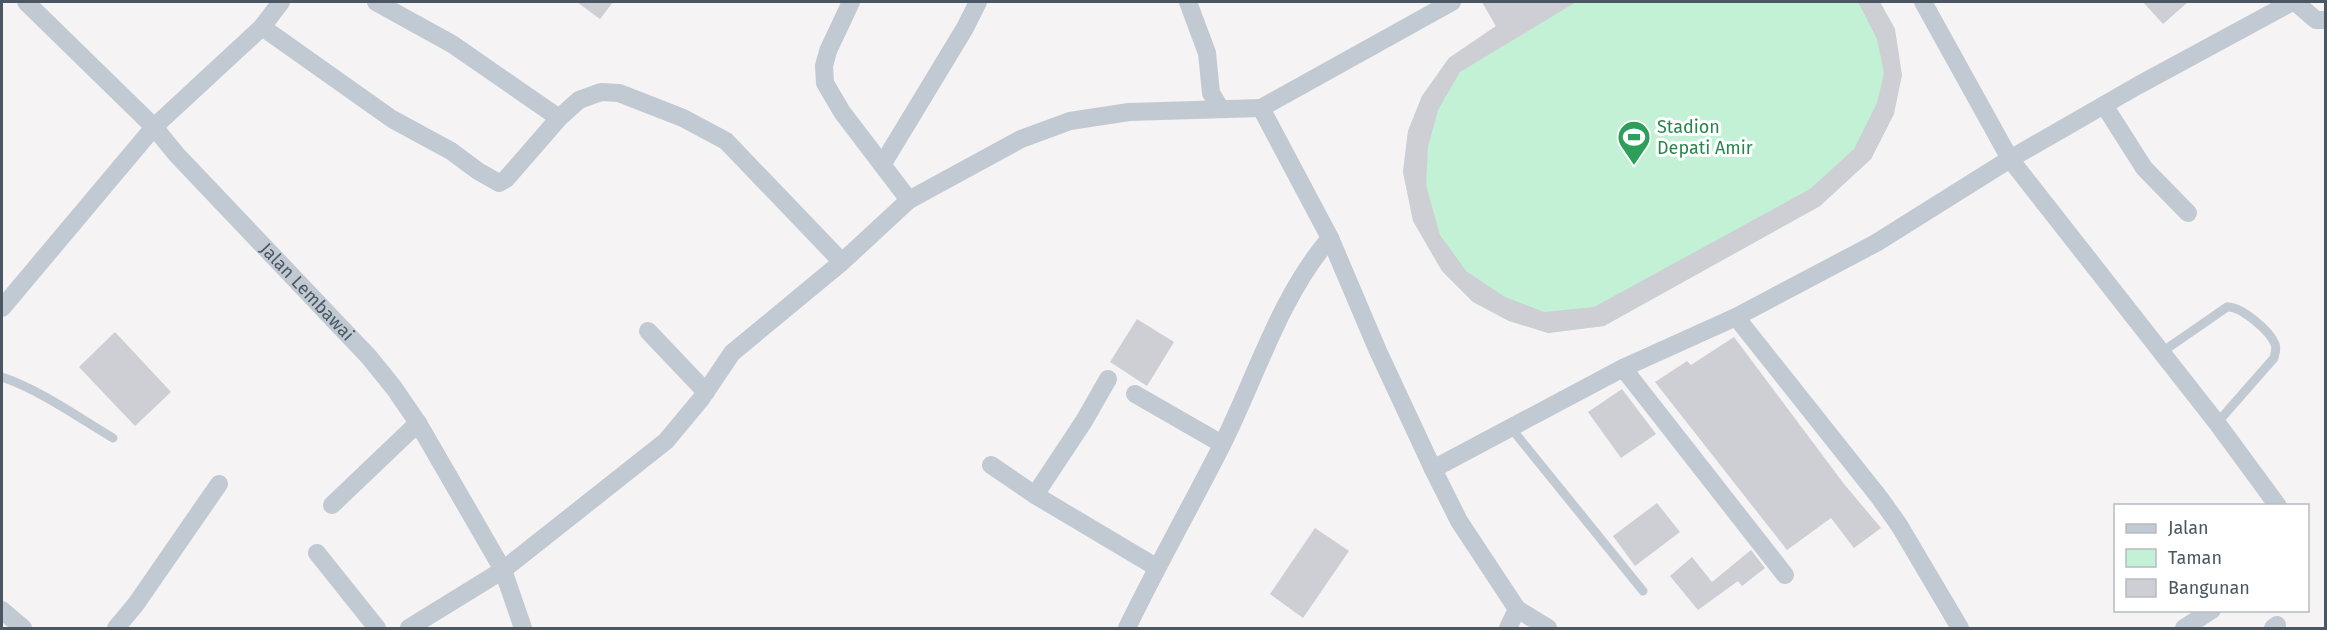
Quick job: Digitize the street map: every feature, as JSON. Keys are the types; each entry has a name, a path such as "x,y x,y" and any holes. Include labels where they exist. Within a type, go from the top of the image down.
{"street":[{"name":"Jalan Lembawai","path":"26,2 154,127 177,155 369,357 394,388 418,423 503,570 523,628"},
{"path":"2,308 154,127 262,27 281,2"},
{"path":"376,2 452,44 559,118"},
{"path":"851,2 828,51 824,66 825,83 842,112 909,200"},
{"path":"882,165 965,28 978,2"},
{"path":"1188,2 1208,53 1211,93 1220,108"},
{"path":"409,628 503,570 666,441 683,423 732,353 842,262 909,200 1021,139 1070,121 1129,112 1261,108 1452,2"},
{"path":"1923,2 2010,159 2217,423 2277,504"},
{"path":"1433,469 1623,368 1736,317 1876,243 2010,159 2294,2 2316,20 2325,21"},
{"path":"262,27 392,119 451,151 499,183 506,179 559,118 579,100 601,92 619,93 704,129 726,141 842,262"},
{"path":"2104,105 2144,168 2188,213"},
{"path":"1261,108 1330,238 1378,351 1459,521 1517,609 1548,628"},
{"path":"1127,628 1156,567 1222,444 1300,277 1330,238"},
{"path":"1736,317 1879,497 1899,525 1960,628"},
{"path":"648,331 706,392"},
{"path":"1623,368 1785,575"},
{"path":"1035,495 1084,422 1108,380"},
{"path":"1135,394 1222,444"},
{"path":"333,506 418,423"},
{"path":"992,465 1035,495 1156,567"},
{"path":"116,628 136,604 219,484"},
{"path":"317,553 376,628"},
{"path":"1508,628 1517,609"},
{"path":"2,610 23,628"},
{"path":"2193,626 2210,612"}],"lane":[{"path":"2162,352 2227,307 2235,307 2242,311 2270,335 2276,350 2274,358 2217,423"},
{"path":"2,377 20,383 55,401 113,438"},
{"path":"1511,428 1643,591"}],"green space":[{"name":"Stadion Depati Amir","path":"1482,2 1880,2 1895,29 1894,114 1871,159 1820,206 1604,326 1548,333 1509,321 1473,302 1442,271 1413,221 1403,172 1408,131 1422,96 1449,58 1496,26"}],"building":[{"path":"577,2 613,2 600,19"},
{"path":"1482,2 1576,2 1460,72 1438,110 1428,147 1426,185 1440,235 1466,271 1505,297 1544,312 1594,307 1810,189 1854,149 1877,103 1884,73 1877,39 1858,2 1880,2 1895,29 1902,75 1894,114 1871,159 1820,206 1604,326 1548,333 1509,321 1473,302 1442,271 1413,221 1403,172 1408,131 1422,96 1449,58 1496,26"},
{"path":"2143,2 2188,2 2163,24"},
{"path":"1137,319 1174,342 1147,386 1110,362"},
{"path":"115,332 171,392 135,426 79,367"},
{"path":"1734,337 1844,484 1881,528 1854,548 1831,518 1787,550 1655,382 1687,361 1691,365"},
{"path":"1622,389 1656,434 1621,458 1588,412"},
{"path":"1657,503 1680,532 1635,566 1613,536"},
{"path":"1315,528 1349,551 1303,618 1270,594"},
{"path":"1751,550 1765,568 1742,586 1738,581 1698,610 1670,576 1692,557 1712,582"}],"place":[{"name":"Stadion Depati Amir","path":"1634,166"}]}
